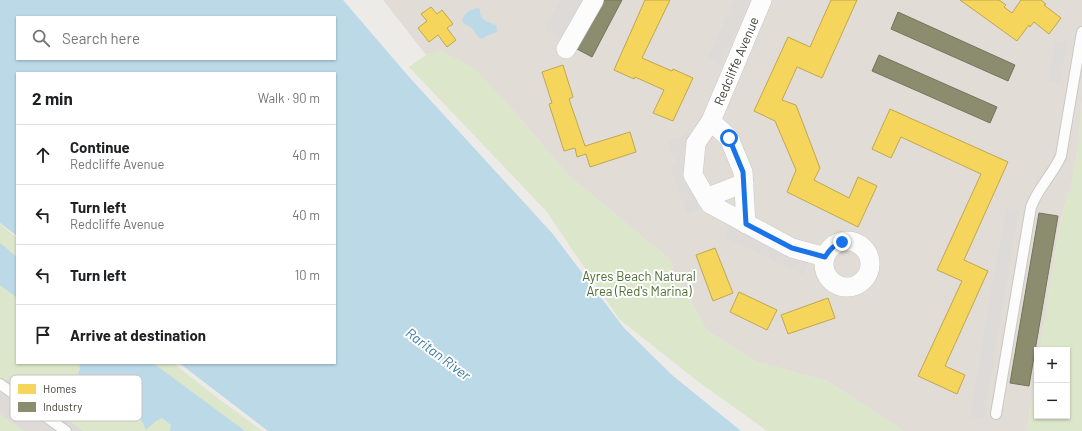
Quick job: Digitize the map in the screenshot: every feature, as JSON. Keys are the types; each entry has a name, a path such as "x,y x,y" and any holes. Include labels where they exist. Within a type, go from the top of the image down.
{"street":[{"path":"566,50 594,0"},
{"name":"Redcliffe Avenue","path":"762,0 711,122 696,143 693,175 710,204 792,248 825,257"},
{"name":"Redcliffe Avenue","path":"711,122 729,138 743,172 746,224"},
{"path":"706,198 744,183"}],"lane":[{"path":"996,414 1031,207 1035,196 1056,167 1061,156 1082,32"},
{"path":"0,384 10,391"},
{"path":"52,421 66,431"}],"shaded area":[{"path":"383,0 1082,0 1082,102 1078,148 1072,181 1061,218 1040,347 1034,347 1034,388 1027,431 903,431 827,381 757,362 707,331 668,258 568,175 503,99 439,51 426,55"},
{"path":"560,0 594,0 564,41 544,30"},
{"path":"734,0 750,0 721,65 707,59"},
{"path":"1055,41 1067,42 1061,83 1048,81"},
{"path":"691,132 696,143 693,175 710,204 687,214 670,167 676,164 667,142"},
{"path":"1007,208 1019,210 984,419 970,417 994,272"},
{"path":"735,218 813,253 804,275 724,237"},
{"path":"10,376 10,421 0,414 0,390"},
{"path":"10,421 70,421 83,431 25,431"}],"green space":[{"name":"Ayres Beach Natural Area (Red's Marina)","path":"440,50 474,68 503,99 568,175 668,258 707,331 757,362 827,381 903,431 767,431 696,380 619,319 547,212 409,67 426,55"},
{"path":"1082,102 1082,431 1027,431 1034,388 1034,419 1070,419 1070,347 1040,347 1061,218 1072,181 1078,148"},
{"path":"0,224 16,237 16,364 174,364 262,431 0,431"}],"water":[{"name":"Raritan River","path":"0,0 343,0 410,78 552,233 624,328 672,375 741,431 268,431 180,364 336,364 336,72 16,72 16,235 0,223"},
{"path":"477,8 480,9 481,16 485,20 496,25 497,31 482,39 478,37 472,28 464,24 462,21 468,12"},
{"path":"0,243 16,256 16,297 0,285"},
{"path":"79,364 154,364 245,431 170,431 171,425 162,418 146,430 142,421 142,375 79,375 78,374 80,369"}],"building: Homes":[{"path":"645,0 670,0 642,58 693,78 673,121 653,113 664,90 635,77 634,79 614,70"},
{"path":"831,0 857,0 822,78 797,67 782,100 796,105 820,168 814,180 849,198 858,177 877,186 858,227 787,192 796,170 775,121 754,111 788,37 810,47"},
{"path":"960,0 999,0 1006,5 1004,7 1012,13 1021,0 1041,0 1046,4 1044,5 1061,18 1049,34 1034,22 1030,27 1029,25 1017,41"},
{"path":"431,7 437,14 442,10 453,24 447,28 456,40 447,47 438,35 429,42 418,28 427,21 421,14"},
{"path":"563,65 573,97 569,99 585,146 630,132 636,152 590,167 586,154 577,157 575,148 564,151 549,104 552,103 542,72"},
{"path":"890,109 1008,162 964,260 988,271 945,366 965,375 957,394 918,376 962,281 937,270 981,174 901,137 891,158 872,149"},
{"path":"715,248 733,293 713,301 696,255"},
{"path":"739,292 777,310 767,330 730,312"},
{"path":"828,298 835,318 788,334 781,315"}],"building: Industry":[{"path":"603,0 622,0 592,57 577,49"},
{"path":"898,12 1015,65 1008,81 891,29"},
{"path":"879,55 997,107 990,123 872,71"},
{"path":"1039,213 1058,216 1036,347 1034,347 1034,357 1029,386 1010,383"}],"route":[{"path":"729,138 743,172 746,224 792,248 825,257 829,250 842,242"}]}
